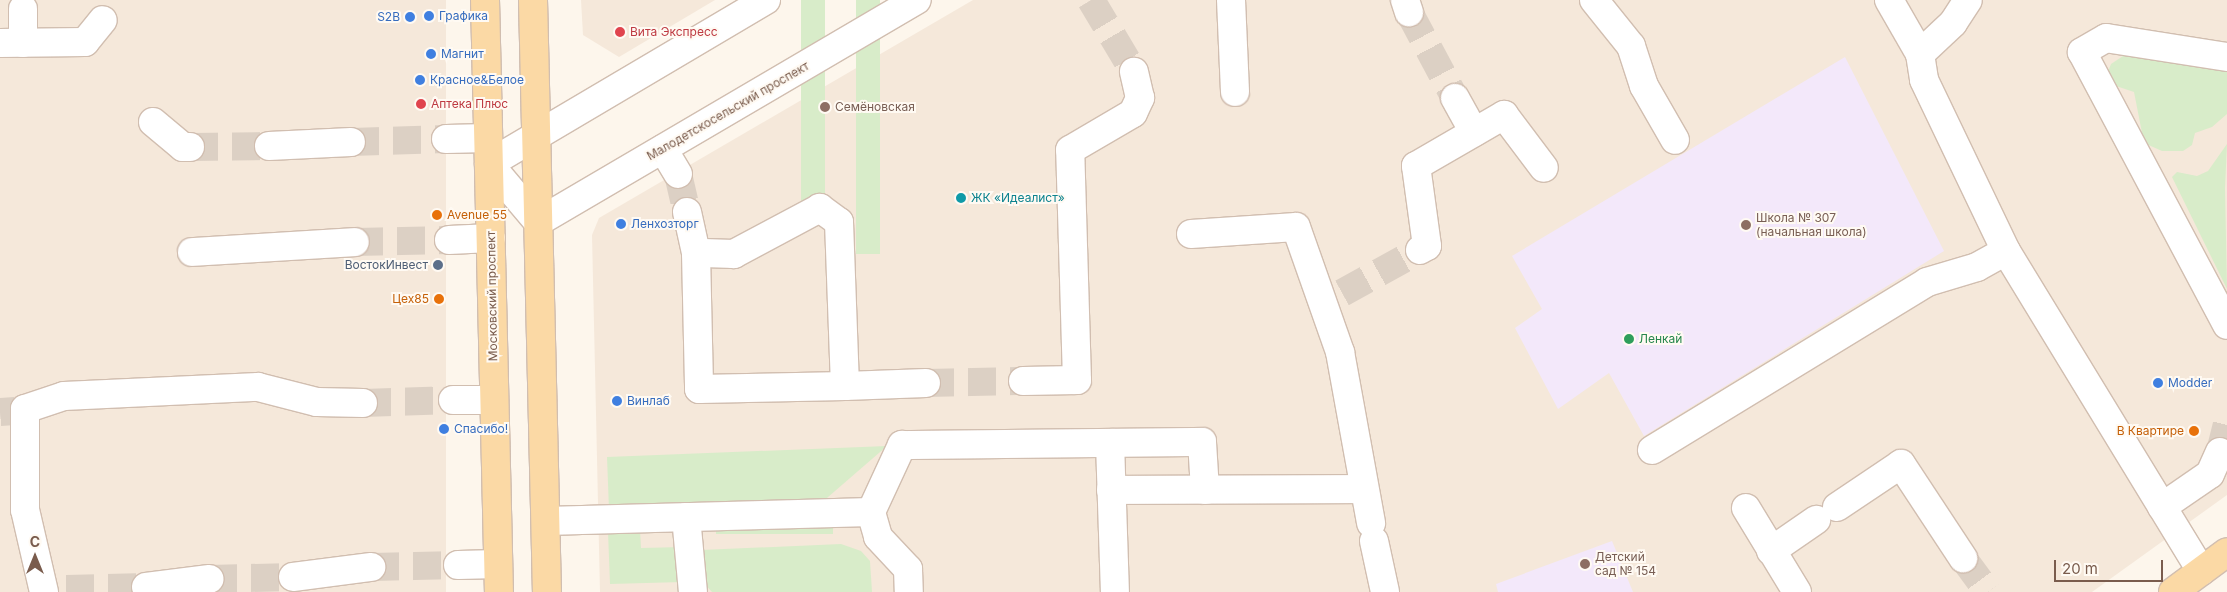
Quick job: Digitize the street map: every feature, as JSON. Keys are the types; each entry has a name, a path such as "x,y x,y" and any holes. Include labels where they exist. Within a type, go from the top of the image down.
{"main road":[{"name":"Московский проспект","path":"485,0 499,592"},
{"path":"533,0 547,592"},
{"path":"2173,592 2227,552"}],"street":[{"path":"446,139 488,151 537,136 766,0"},
{"name":"Малодетскосельский проспект","path":"538,222 663,149 857,49 917,0"},
{"path":"1231,0 1235,92"},
{"path":"1594,0 1631,46 1644,86 1676,140"},
{"path":"1889,0 1920,54 1924,80 2006,251 2201,571"},
{"path":"1920,54 1953,23 1968,0"},
{"path":"23,10 12,43 85,42 102,20"},
{"path":"2227,58 2106,38 2082,52 2227,325"},
{"path":"1023,381 1077,380 1070,150 1133,113 1140,98 1134,72"},
{"path":"1455,98 1474,132"},
{"path":"1420,250 1427,246 1416,166 1504,114 1544,168"},
{"path":"153,122 183,147 190,146"},
{"path":"269,146 351,142"},
{"path":"663,149 678,174"},
{"path":"488,151 538,222"},
{"path":"696,253 734,254 820,208 838,222 845,386"},
{"path":"688,212 696,253 699,389 926,383"},
{"path":"1191,234 1296,227 1332,299 1364,489 1385,592"},
{"path":"448,240 491,238"},
{"path":"192,252 355,242"},
{"path":"1652,450 1927,282 1977,267 2006,251"},
{"path":"52,590 25,510 20,410 64,396 258,387 317,402 363,403"},
{"path":"453,400 494,400"},
{"path":"909,592 908,569 878,537 871,512 902,445 1202,442 1205,490"},
{"path":"1110,443 1115,592"},
{"path":"2162,507 2210,474 2220,452"},
{"path":"1771,550 1901,464 1963,558"},
{"path":"1111,490 1364,489"},
{"path":"1746,508 1797,592"},
{"path":"546,521 871,512"},
{"path":"686,517 693,592"},
{"path":"458,565 498,564"},
{"path":"293,577 371,567"},
{"path":"146,587 209,579"}],"shaded area":[{"path":"0,0 446,0 446,592 0,592"},
{"path":"581,0 715,0 619,57 583,35"},
{"path":"973,0 2227,0 2227,495 2092,592 600,592 592,235 599,218"},
{"name":"Школа № 307 (начальная школа)","path":"1845,57 1944,251 1644,436 1609,373 1558,409 1515,328 1542,309 1512,256"},
{"name":"Детский сад № 154","path":"1612,541 1633,592 1498,592 1496,584"}],"green space":[{"path":"801,0 825,0 825,207 801,207"},
{"path":"856,0 880,0 880,254 856,254"},
{"path":"2153,54 2227,66 2227,114 2212,127 2195,133 2192,145 2183,151 2162,151 2144,143 2134,92 2110,84 2107,74 2111,64 2123,56"},
{"path":"2227,144 2225,188 2227,289 2172,177 2177,172 2197,176 2208,171"},
{"path":"887,446 820,504 609,510 607,457"},
{"path":"716,522 833,522 833,534 716,534"},
{"path":"640,529 641,548 683,547 683,582 610,584 608,532"},
{"path":"841,544 861,551 870,561 872,592 712,592 702,581 701,550"}],"tunnel":[{"path":"1091,0 1134,72"},
{"path":"1409,12 1455,98"},
{"path":"351,142 446,139"},
{"path":"190,147 269,146"},
{"path":"678,174 687,212"},
{"path":"355,242 449,240"},
{"path":"1342,293 1420,250"},
{"path":"926,383 1023,381"},
{"path":"363,403 453,400"},
{"path":"0,412 15,411"},
{"path":"2220,452 2227,423"},
{"path":"1963,558 1988,592"},
{"path":"371,567 458,565"},
{"path":"209,579 293,577"},
{"path":"66,589 146,587"}],"place":[{"name":"Графика","path":"429,16"},
{"name":"S2B","path":"410,17"},
{"name":"Вита Экспресс","path":"620,32"},
{"name":"Магнит","path":"431,54"},
{"name":"Красное&Белое","path":"420,80"},
{"name":"Аптека Плюс","path":"421,104"},
{"name":"Семёновская","path":"825,107"},
{"name":"ЖК «Идеалист»","path":"961,198"},
{"name":"Avenue 55","path":"437,215"},
{"name":"Ленхозторг","path":"621,224"},
{"name":"Школа № 307 (начальная школа)","path":"1746,225"},
{"name":"ВостокИнвест","path":"438,265"},
{"name":"Цех85","path":"439,299"},
{"name":"Ленкай","path":"1629,339"},
{"name":"Modder","path":"2158,383"},
{"name":"Винлаб","path":"617,401"},
{"name":"Спасибо!","path":"444,429"},
{"name":"В Квартире","path":"2194,431"},
{"name":"Детский сад № 154","path":"1585,564"}]}
